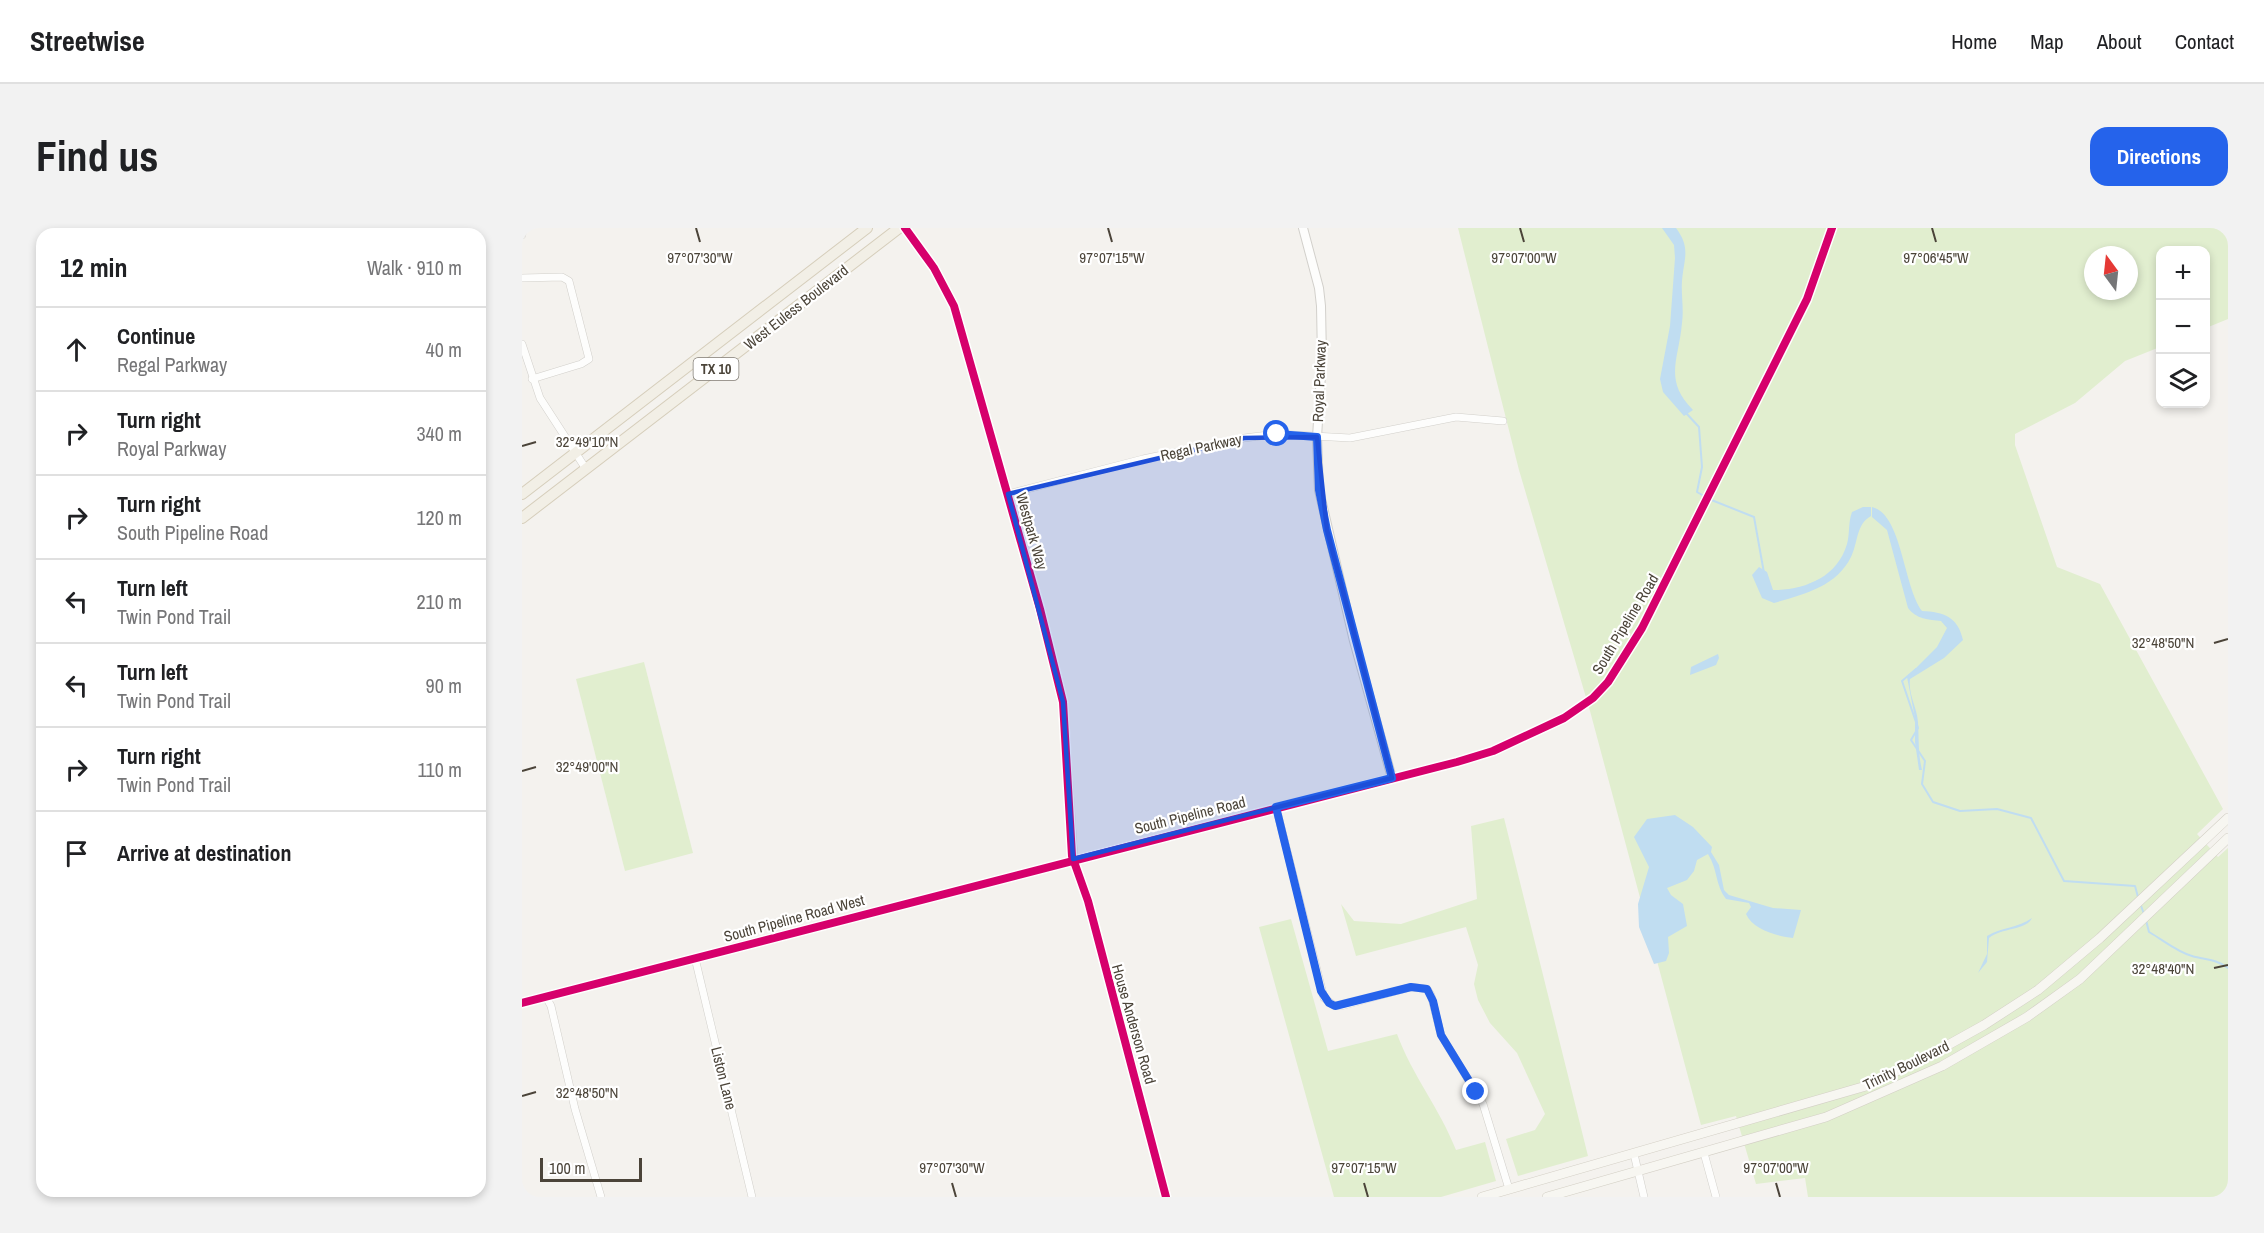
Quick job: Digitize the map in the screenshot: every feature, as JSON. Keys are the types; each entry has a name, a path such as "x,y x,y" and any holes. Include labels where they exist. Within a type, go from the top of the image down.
{"main road":[{"name":"West Euless Boulevard","path":"522,494 867,228"},
{"name":"West Euless Boulevard","path":"522,518 899,228"},
{"path":"666,383 678,398"},
{"name":"Trinity Boulevard","path":"1482,1197 1866,1086 1984,1025 2038,990 2100,938 2228,818"},
{"name":"Trinity Boulevard","path":"1547,1197 1826,1117 1942,1066 2027,1017 2080,979 2228,838"}],"street":[{"path":"522,235 523,228"},
{"name":"Westpark Way","path":"905,228 934,268 954,306 1008,494 1062,702 1073,859"},
{"name":"Royal Parkway","path":"1303,228 1319,288 1321,306 1322,360 1317,437 1319,490 1327,530 1392,778"},
{"name":"South Pipeline Road","path":"1073,859 1493,751 1584,705 1608,682 1642,628 1680,555 1807,299 1832,228"},
{"path":"522,278 562,277 569,281 589,359 581,364 532,379"},
{"path":"522,344 532,379 543,402 574,454 586,469"},
{"name":"Regal Parkway","path":"1008,494 1143,459 1244,438 1277,434 1350,438 1456,417 1503,421"},
{"path":"1276,807 1324,998 1335,1006 1341,1006 1411,987 1427,989 1444,1042 1483,1104 1509,1189"},
{"name":"South Pipeline Road West","path":"522,1003 1073,859"},
{"name":"House Anderson Road","path":"1073,859 1088,901 1166,1197"},
{"name":"Liston Lane","path":"695,958 752,1197"},
{"path":"546,997 551,1006 575,1109 601,1197"},
{"path":"1704,1153 1716,1197"},
{"path":"1634,1154 1644,1197"}],"highlighted area":[{"path":"1317,437 1327,530 1392,778 1073,859 1063,702 1008,494 1244,438"}],"green space":[{"path":"1458,228 2228,228 2228,319 2210,326 2210,246 2156,246 2156,349 2125,361 2075,403 2015,434 2015,445 2057,567 2100,584 2223,809 2197,834 2218,857 2228,848 2228,1197 1808,1197 1805,1178 1756,1184 1736,1116 1701,1125 1590,711 1519,470"},
{"path":"644,662 693,853 625,871 576,679"},
{"path":"1504,818 1588,1156 1518,1176 1506,1139 1535,1130 1545,1114 1517,1053 1490,1023 1478,1000 1474,984 1478,965 1466,927 1356,956 1341,904 1354,921 1401,924 1477,899 1471,826"},
{"path":"1291,919 1328,1051 1397,1034 1410,1064 1442,1120 1456,1150 1485,1142 1496,1181 1441,1197 1334,1197 1259,927"}],"water":[{"path":"1662,228 1676,228 1685,247 1682,286 1683,318 1675,369 1678,389 1693,410 1684,416 1663,392 1660,379 1670,326 1675,258 1674,245"},
{"path":"1863,507 1871,507 1871,516 1863,524 1851,557 1837,576 1818,588 1785,600 1774,603 1762,598 1752,575 1759,567 1767,572 1773,590 1796,588 1818,580 1836,566 1847,544 1852,512"},
{"path":"1872,507 1882,512 1890,523 1910,585 1922,611 1949,617 1958,626 1963,640 1944,658 1910,679 1910,690 1917,716 1922,770 1919,770 1915,742 1915,718 1907,677 1937,647 1947,628 1941,621 1919,617 1908,608 1887,530 1872,517"},
{"path":"1718,654 1716,665 1690,675 1691,667"},
{"path":"1675,815 1693,827 1712,847 1711,852 1719,865 1724,890 1729,895 1773,908 1801,910 1793,938 1773,934 1754,924 1746,914 1751,907 1749,903 1726,899 1722,894 1708,854 1697,860 1694,871 1687,880 1667,888 1671,895 1683,904 1687,926 1668,937 1669,953 1666,961 1654,964 1639,927 1638,904 1649,867 1634,837 1647,819"},
{"path":"2032,918 2025,925 2000,932 1989,938 1987,962 1978,973 1987,954 1987,936"}],"waterway":[{"path":"1686,413 1699,427 1702,467 1697,492 1704,496"},
{"path":"1709,499 1754,517 1764,573"},
{"path":"1809,585 1821,580"},
{"path":"1916,669 1902,681 1918,728 1911,740 1925,761 1922,784 1933,802 1960,811 1997,809 2031,818 2064,881 2135,886 2138,897"},
{"path":"2140,903 2144,914"},
{"path":"2146,920 2149,932 2175,949 2220,963 2228,968"}],"cycle path":[{"path":"905,228 934,268 954,306 1040,609 1063,702 1072,856 1088,901 1166,1197"},
{"path":"522,1003 1457,762 1493,751 1564,718 1593,698 1608,682 1642,628 1807,299 1832,228"}],"route":[{"path":"1277,434 1317,437 1317,473 1327,530 1354,641 1392,778 1276,807 1321,991 1329,1003 1341,1006 1411,987 1420,986 1427,989 1433,1001 1444,1042 1476,1092"}]}
